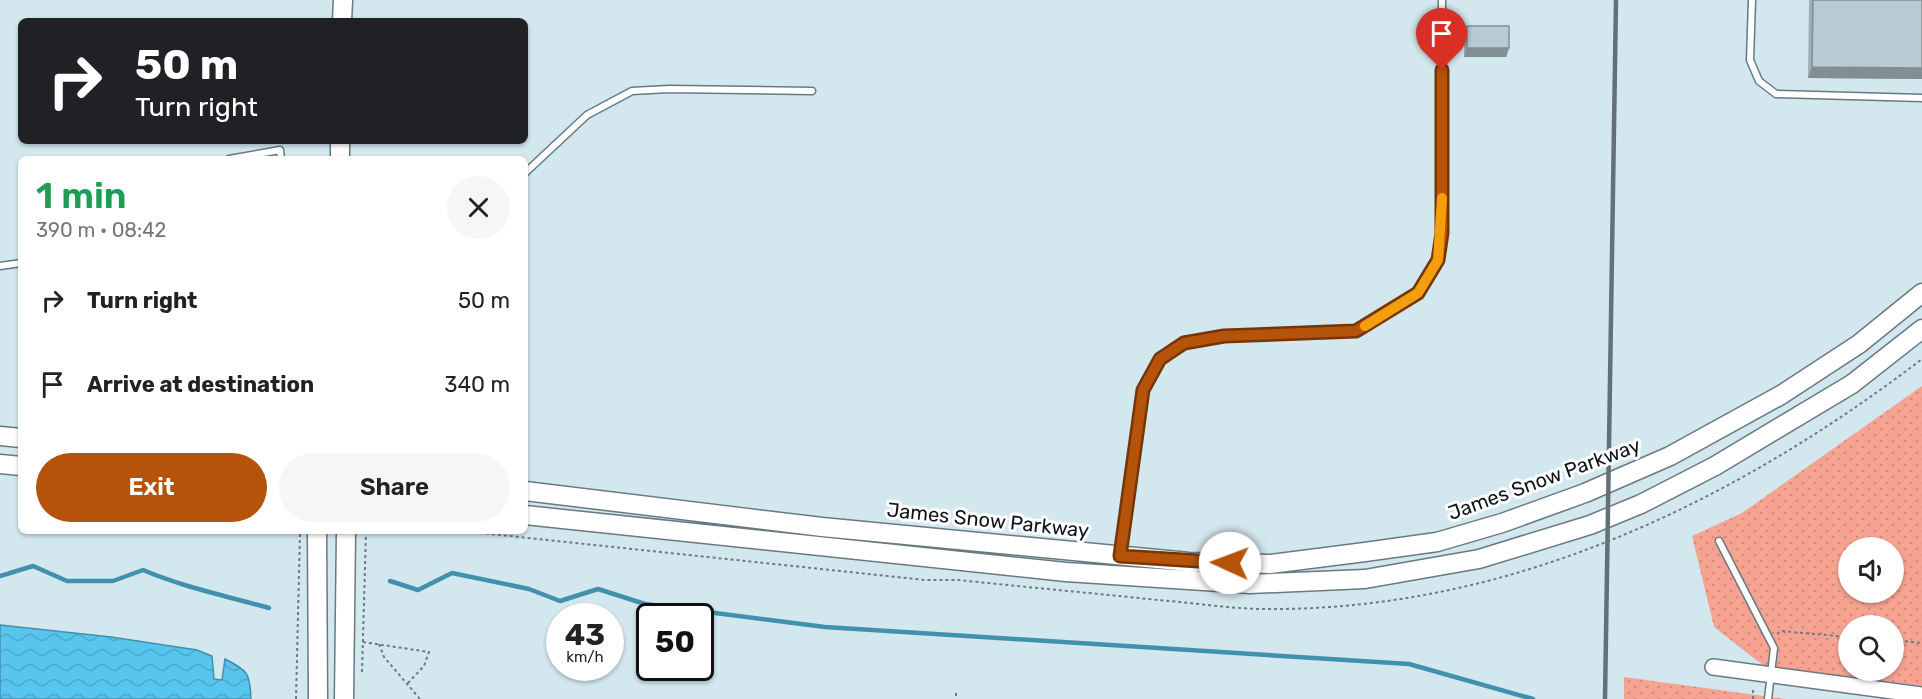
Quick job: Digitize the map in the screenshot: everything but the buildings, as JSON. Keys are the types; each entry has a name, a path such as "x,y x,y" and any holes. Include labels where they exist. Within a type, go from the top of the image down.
{"main road":[{"path":"342,18 343,0"},
{"name":"James Snow Parkway","path":"528,491 822,527 1189,562 1270,564 1437,542 1502,523 1585,493 1670,456 1781,394 1859,344 1922,293"},
{"path":"528,515 1066,572 1250,584 1365,579 1479,559 1590,525 1641,504 1715,466 1852,384 1922,329"},
{"path":"0,436 18,438"},
{"path":"0,464 18,466"},
{"path":"317,534 318,699"},
{"path":"344,699 346,534"}],"street":[{"path":"1713,667 1914,696"}],"lane":[{"path":"1120,556 1143,390 1160,359 1184,343 1224,336 1356,331 1418,293 1438,260 1442,233 1442,0"},
{"path":"1752,0 1750,60 1759,81 1776,94 1922,98"},
{"path":"528,169 587,115 632,91 669,89 812,91"},
{"path":"246,156 280,150 281,156"},
{"path":"0,266 18,263"},
{"path":"1719,541 1774,648 1768,699"}],"path":[{"path":"296,699 300,534"},
{"path":"361,677 367,534"},
{"path":"1769,638 1781,631 1838,636"},
{"path":"1904,641 1922,643"},
{"path":"363,642 429,652 424,666 407,684"},
{"path":"378,643 384,657 420,699"},
{"path":"956,693 956,699"}],"shaded area":[{"path":"1922,386 1922,686 1882,681 1904,681 1904,615 1838,615 1838,675 1764,666 1714,627 1692,536 1742,513"},
{"path":"1624,677 1785,699 1624,699"}],"water":[{"path":"0,625 111,637 197,650 212,656 214,679 222,680 225,659 243,670 250,683 251,699 0,699"}],"waterway":[{"path":"0,576 33,566 67,581 113,581 143,570 189,586 269,608"},
{"path":"390,581 418,590 452,573 529,589 560,601 598,589 645,604 825,627 1409,664 1533,699"}],"railway":[{"path":"1605,699 1616,0"}],"slow traffic":[{"path":"1365,326 1418,293 1438,260 1442,233 1442,198"}],"route":[{"path":"1230,563 1120,556 1143,390 1160,359 1184,343 1224,336 1356,331 1418,293 1438,260 1442,233 1442,70"}]}
